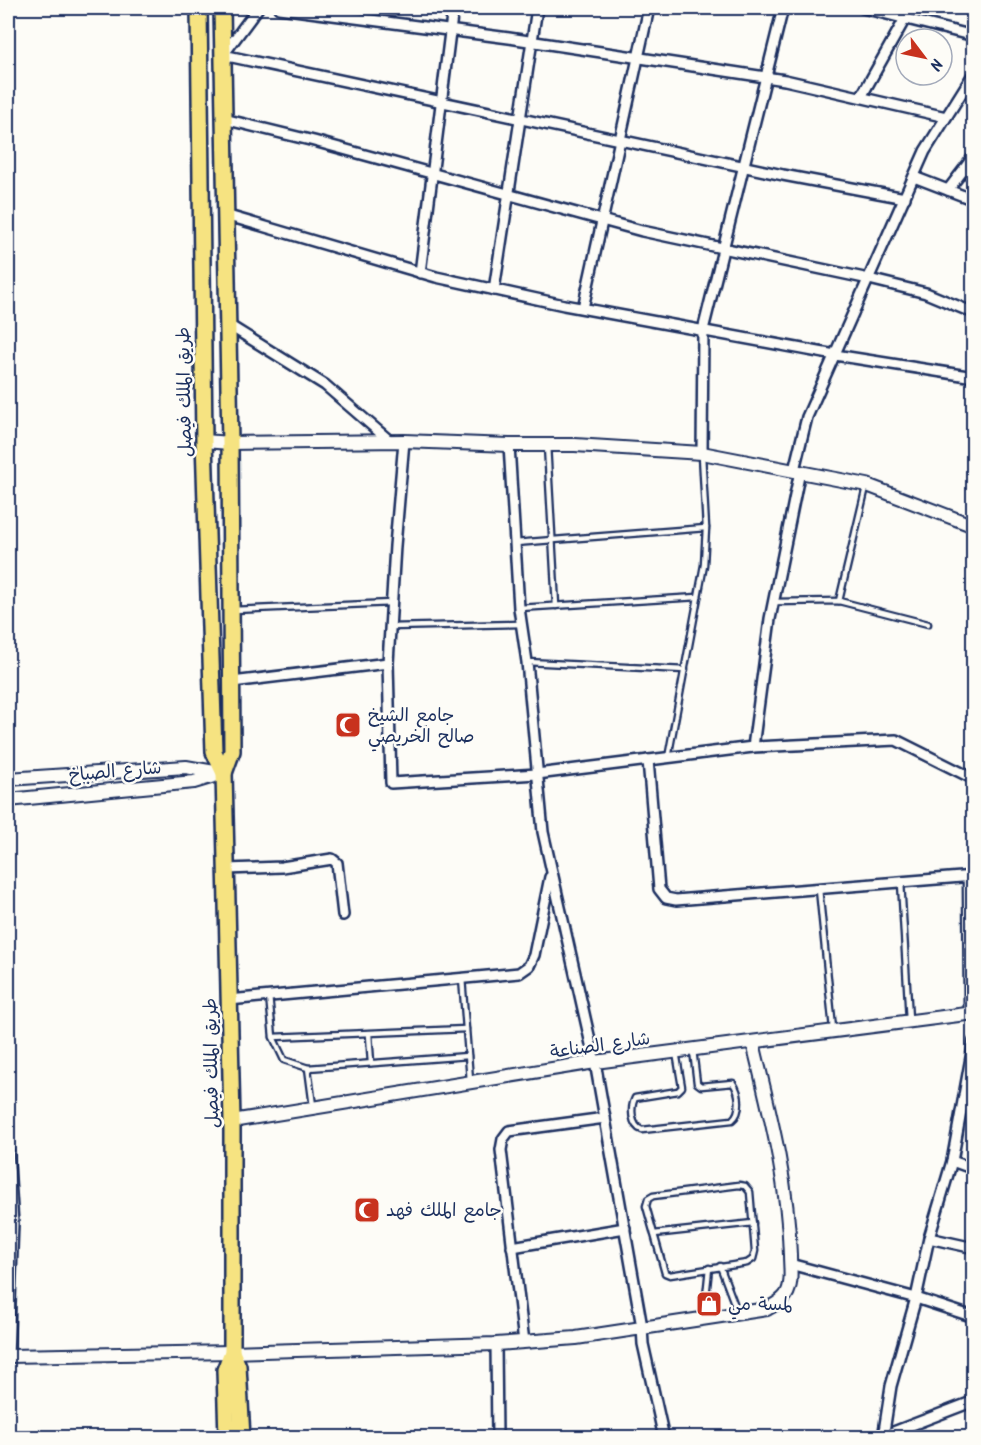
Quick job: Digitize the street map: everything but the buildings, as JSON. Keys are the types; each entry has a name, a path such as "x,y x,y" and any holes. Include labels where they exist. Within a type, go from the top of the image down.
{"main road":[{"name":"طريق الملك فيصل","path":"199,8 204,441 214,752 224,773"},
{"name":"طريق الملك فيصل","path":"222,8 232,682 232,751 224,773 232,1121 232,1352 225,1370 227,1437"},
{"name":"طريق الملك فيصل","path":"232,1352 238,1366 242,1437"}],"street":[{"path":"258,8 223,55 783,175 905,198"},
{"path":"279,8 532,41 766,77 946,117"},
{"path":"420,273 453,8"},
{"path":"494,290 537,8"},
{"path":"583,308 649,8"},
{"path":"702,453 703,330 783,8"},
{"path":"863,8 974,36"},
{"path":"861,97 911,8"},
{"path":"753,747 773,602 807,417 925,151 974,73"},
{"path":"224,119 314,141 642,231 926,293 974,313"},
{"path":"948,190 974,156"},
{"path":"914,177 974,200"},
{"path":"225,214 420,273 494,290 835,355 974,377"},
{"path":"227,324 325,385 391,442"},
{"path":"204,441 230,443 404,441 702,453 867,485 974,526"},
{"path":"404,441 388,663 391,783 537,774 753,747 896,740 974,780"},
{"path":"509,446 519,608 527,662 543,832 595,1062 642,1327 643,1344 664,1437"},
{"path":"232,682 388,663"},
{"path":"648,760 659,889 666,898 676,900 970,877"},
{"path":"8,779 186,767 224,773"},
{"name":"شارع الصباخ","path":"8,800 194,782 224,773"},
{"path":"226,869 282,867 332,859 337,863 343,915"},
{"path":"229,1000 519,973 529,966 534,955 551,871"},
{"name":"شارع الصناعة","path":"232,1121 595,1062 970,1013"},
{"path":"883,1437 891,1386 916,1298 929,1238 952,1161 974,1041"},
{"path":"8,1150 13,1223 8,1356 496,1344 576,1338 767,1309 778,1304 786,1294 790,1264 789,1231 777,1142 753,1043"},
{"path":"963,1106 974,1106"},
{"path":"524,1342 501,1150 503,1139 509,1131 605,1119"},
{"path":"952,1161 974,1169"},
{"path":"512,1247 625,1228"},
{"path":"929,1238 974,1248"},
{"path":"790,1264 916,1298 974,1317"},
{"path":"496,1344 497,1437"},
{"path":"883,1437 974,1401"}],"lane":[{"path":"547,445 556,606"},
{"path":"668,758 704,564 706,528 702,453"},
{"path":"839,601 867,485"},
{"path":"515,543 706,528"},
{"path":"519,608 698,597"},
{"path":"773,602 839,601 928,624"},
{"path":"231,610 392,603"},
{"path":"390,627 521,624"},
{"path":"527,662 685,670"},
{"path":"970,877 970,1013"},
{"path":"901,882 909,1022"},
{"path":"819,889 833,1032"},
{"path":"462,978 470,1083"},
{"path":"269,996 273,1037 284,1060 308,1068 468,1056"},
{"path":"273,1037 466,1029"},
{"path":"369,1034 371,1063"},
{"path":"676,1052 682,1087 678,1091 635,1098 632,1104 634,1124 637,1128 642,1130 732,1120 737,1116 739,1110 736,1088 733,1083 701,1086 697,1083 693,1050"},
{"path":"308,1068 314,1108"},
{"path":"746,1186 750,1192 753,1223 755,1251 753,1259 747,1263 670,1275 665,1273 646,1206 648,1199 653,1196 746,1186"},
{"path":"654,1234 753,1223"},
{"path":"720,1266 738,1314"},
{"path":"703,1319 709,1268"}],"place":[{"name":"جامع الشيخ صالح الخريصي","path":"348,725"},
{"name":"جامع الملك فهد","path":"367,1210"},
{"name":"لمسة مي","path":"709,1304"}]}
